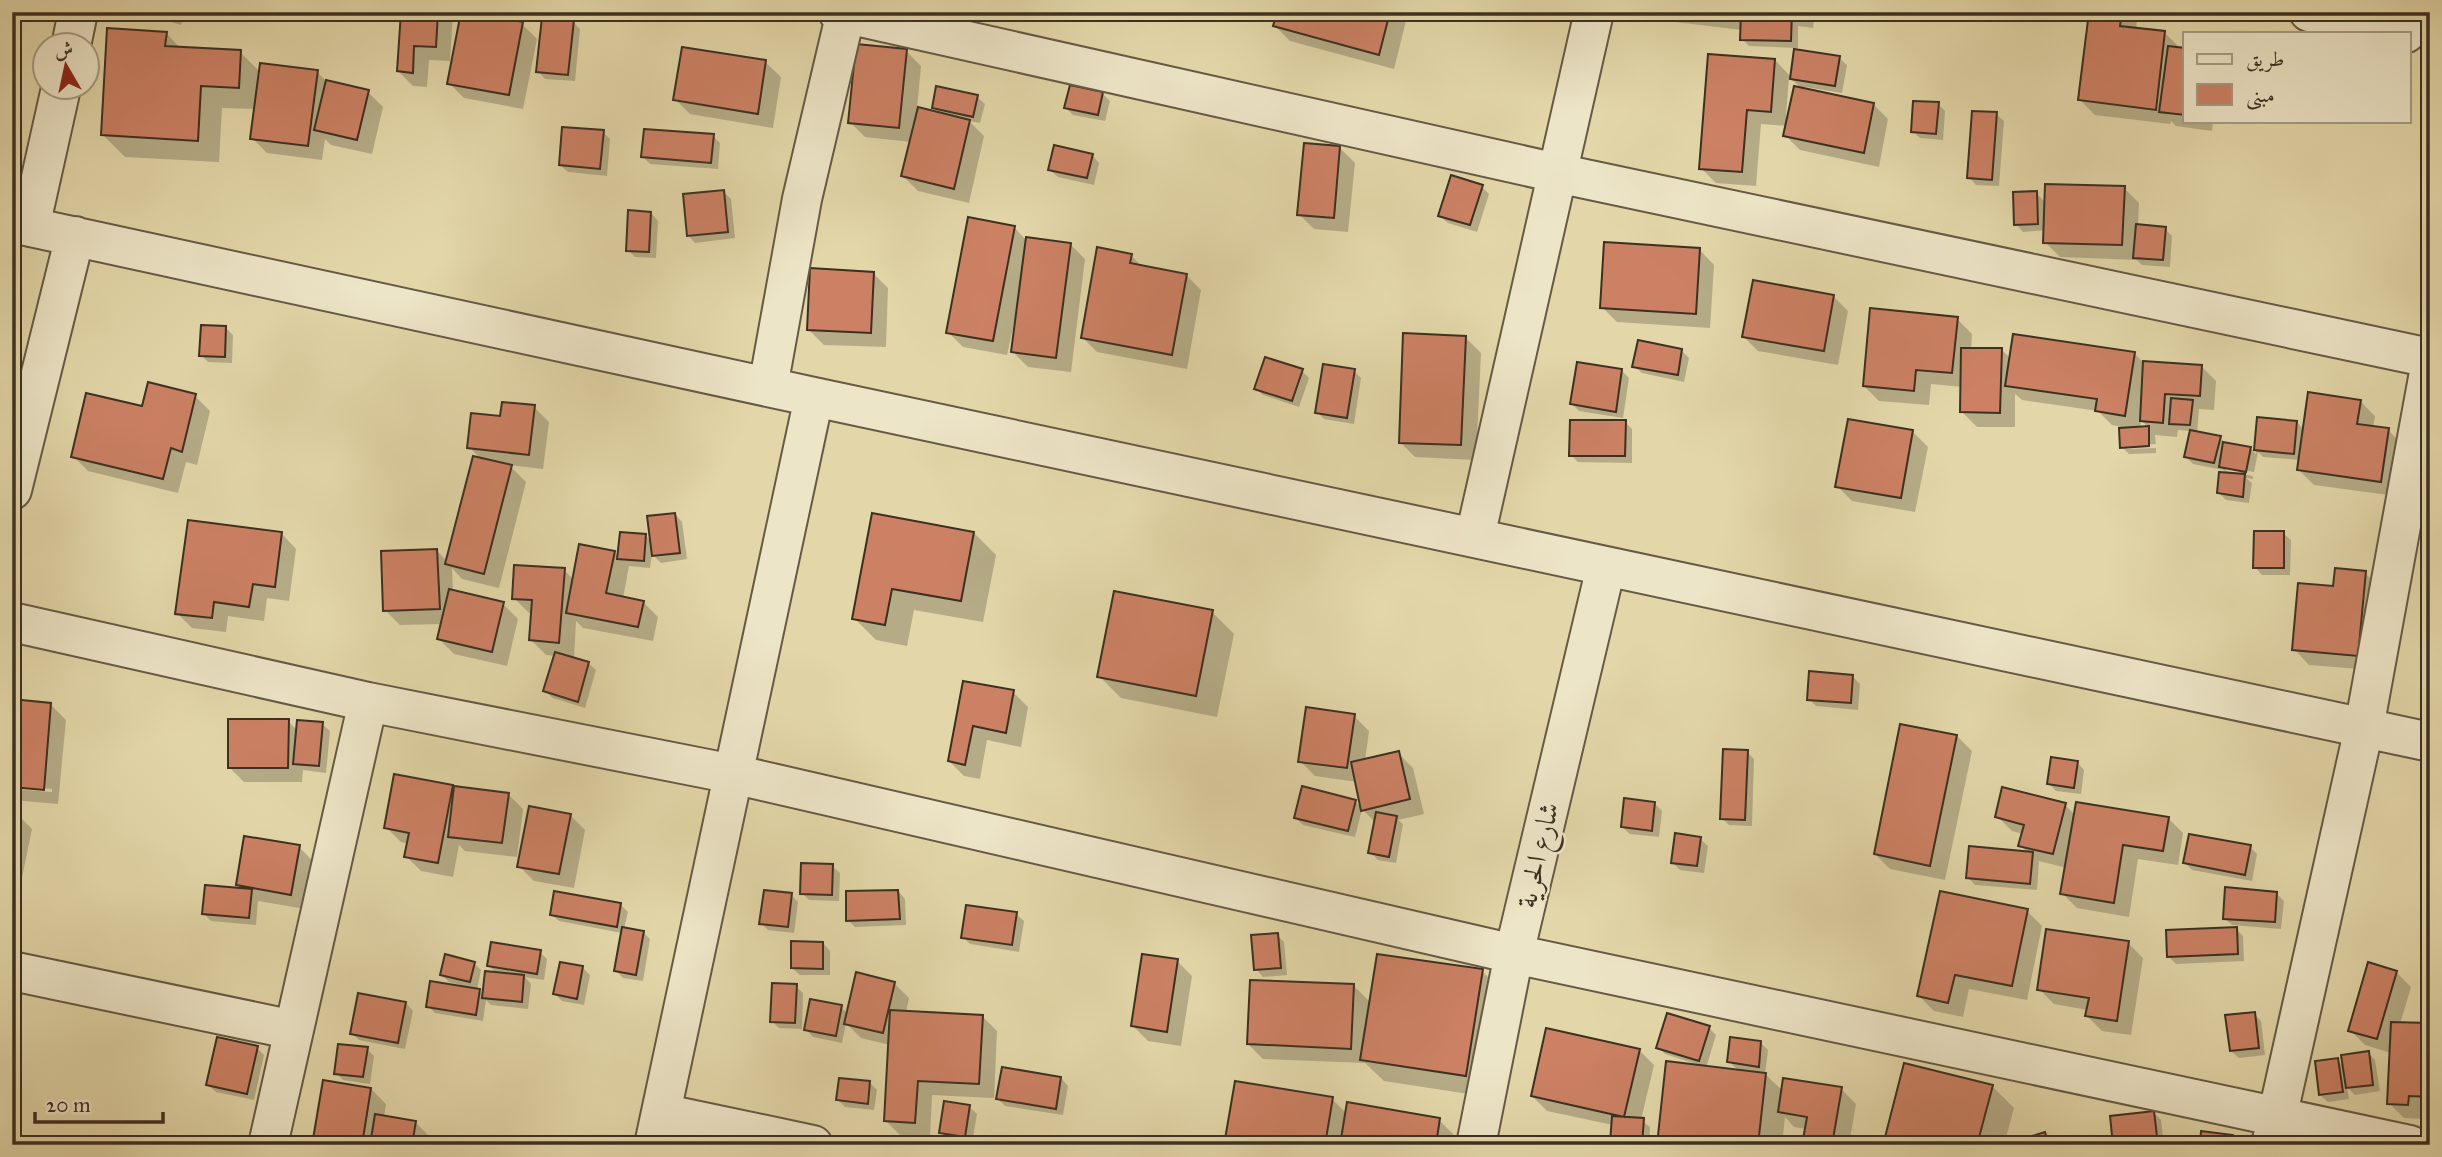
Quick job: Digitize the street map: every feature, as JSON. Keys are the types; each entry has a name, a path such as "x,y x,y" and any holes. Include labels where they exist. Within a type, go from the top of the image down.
{"street":[{"path":"74,32 78,12"},
{"path":"1475,537 1594,12"},
{"path":"2309,12 2399,32"},
{"path":"768,387 802,199 843,13 1557,173 2430,358"},
{"path":"2410,34 2430,38"},
{"path":"57,102 21,225 2430,742"},
{"path":"12,490 75,236"},
{"path":"2274,1130 2364,728 2430,367"},
{"path":"813,1145 658,1129 814,397"},
{"name":"شارع الحرية","path":"1476,1145 1514,954 1606,567"},
{"path":"12,622 368,702 733,774 2274,1130 2410,1145"},
{"path":"268,1145 368,702"},
{"path":"12,971 294,1030"}],"building":[{"path":"154,12 176,12 174,19"},
{"path":"401,12 438,12 436,47 414,46 413,73 397,71"},
{"path":"461,12 523,22 509,95 447,84"},
{"path":"1277,12 1390,12 1379,55 1273,26"},
{"path":"1741,12 1792,12 1791,41 1740,40"},
{"path":"2089,12 2122,12 2120,26 2165,31 2156,110 2078,100"},
{"path":"542,17 574,20 568,75 536,72"},
{"path":"107,28 167,32 165,46 241,50 239,88 201,86 198,141 101,135"},
{"path":"856,44 907,49 899,128 848,123"},
{"path":"2168,46 2183,48 2183,115 2159,112"},
{"path":"682,47 766,60 758,114 673,100"},
{"path":"1794,49 1840,56 1835,86 1790,79"},
{"path":"1708,54 1775,59 1771,112 1747,110 1742,172 1699,169"},
{"path":"260,63 318,70 308,146 250,139"},
{"path":"326,80 369,90 357,140 314,130"},
{"path":"1070,85 1103,92 1098,115 1064,108"},
{"path":"936,86 978,95 973,117 932,108"},
{"path":"1794,86 1874,103 1864,153 1783,136"},
{"path":"1913,101 1939,102 1936,134 1911,132"},
{"path":"918,107 970,120 954,189 901,176"},
{"path":"1972,111 1997,112 1992,180 1967,178"},
{"path":"562,127 604,130 600,169 559,165"},
{"path":"644,129 714,134 711,163 641,157"},
{"path":"1304,143 1340,146 1334,218 1297,215"},
{"path":"1054,145 1093,154 1087,178 1048,170"},
{"path":"1451,175 1483,185 1470,225 1438,216"},
{"path":"2045,184 2125,186 2122,245 2043,243"},
{"path":"724,190 728,232 687,236 683,194"},
{"path":"2037,191 2038,224 2014,225 2013,192"},
{"path":"628,210 651,212 649,252 626,251"},
{"path":"968,217 1015,226 993,341 946,333"},
{"path":"2136,224 2166,227 2163,260 2133,258"},
{"path":"1026,237 1071,243 1056,358 1011,352"},
{"path":"1604,242 1700,248 1696,314 1600,308"},
{"path":"1097,247 1132,254 1130,263 1187,274 1172,355 1081,338"},
{"path":"810,268 874,272 871,333 807,330"},
{"path":"1753,280 1834,295 1824,351 1742,337"},
{"path":"1870,308 1958,317 1952,373 1916,370 1914,391 1863,386"},
{"path":"201,325 226,326 225,357 199,356"},
{"path":"1403,333 1466,336 1461,445 1399,443"},
{"path":"2013,334 2135,352 2125,416 2095,411 2097,399 2005,386"},
{"path":"1638,340 1682,349 1678,375 1632,367"},
{"path":"1961,348 2002,348 2000,413 1960,412"},
{"path":"1265,357 1303,369 1292,401 1254,389"},
{"path":"2143,361 2202,365 2200,396 2165,394 2163,423 2140,421"},
{"path":"1577,362 1622,369 1616,412 1570,404"},
{"path":"1323,364 1355,369 1347,418 1315,413"},
{"path":"148,382 196,394 182,452 171,448 163,479 71,457 86,393 142,406"},
{"path":"2308,392 2361,400 2357,424 2389,428 2381,482 2297,470"},
{"path":"2171,398 2193,400 2190,425 2169,424"},
{"path":"502,402 535,405 529,455 467,448 471,413 500,416"},
{"path":"2257,417 2297,421 2294,454 2254,450"},
{"path":"1848,419 1913,430 1901,498 1835,487"},
{"path":"1570,420 1626,420 1625,456 1569,456"},
{"path":"2149,426 2149,446 2120,448 2119,428"},
{"path":"2190,430 2221,436 2214,463 2184,457"},
{"path":"2223,442 2251,447 2246,472 2219,467"},
{"path":"473,456 512,465 484,574 445,564"},
{"path":"2219,472 2245,474 2243,497 2217,493"},
{"path":"675,513 680,553 652,556 647,516"},
{"path":"872,513 974,532 961,601 892,589 885,625 852,619"},
{"path":"188,520 282,532 275,587 253,584 249,607 214,602 212,618 175,614"},
{"path":"2254,531 2284,531 2284,568 2253,568"},
{"path":"620,532 646,534 644,561 617,559"},
{"path":"579,544 615,551 606,593 644,601 638,627 566,613"},
{"path":"437,549 440,609 383,611 381,551"},
{"path":"514,565 565,568 559,643 529,640 532,600 512,599"},
{"path":"2335,568 2366,571 2358,656 2292,650 2298,583 2333,586"},
{"path":"2430,573 2430,617 2426,617"},
{"path":"449,589 504,602 492,652 437,639"},
{"path":"1114,591 1213,610 1196,696 1097,677"},
{"path":"555,652 589,662 578,702 543,691"},
{"path":"1809,671 1853,675 1851,703 1807,700"},
{"path":"963,681 1014,690 1006,733 973,726 965,765 948,761"},
{"path":"12,699 51,703 44,790 12,787"},
{"path":"1306,707 1355,714 1347,768 1298,762"},
{"path":"228,719 289,719 288,768 228,768"},
{"path":"297,720 323,722 319,766 293,764"},
{"path":"1900,724 1957,735 1930,866 1874,854"},
{"path":"1723,749 1748,750 1745,820 1720,819"},
{"path":"1399,751 1410,799 1361,811 1351,762"},
{"path":"2051,757 2078,761 2074,788 2047,784"},
{"path":"394,774 453,785 438,863 404,857 409,833 384,828"},
{"path":"454,786 509,793 502,843 448,837"},
{"path":"1302,786 1356,800 1348,831 1294,818"},
{"path":"2002,787 2066,803 2053,854 2018,846 2024,825 1995,817"},
{"path":"1624,798 1655,802 1652,831 1621,827"},
{"path":"2076,802 2169,817 2163,851 2123,845 2114,903 2060,894"},
{"path":"529,806 571,814 559,874 517,867"},
{"path":"1376,812 1397,816 1389,857 1368,853"},
{"path":"1675,833 1701,837 1697,866 1671,863"},
{"path":"2189,834 2251,845 2245,875 2183,863"},
{"path":"244,836 300,845 291,895 236,885"},
{"path":"1969,846 2033,852 2030,884 1966,878"},
{"path":"801,863 833,864 832,895 800,894"},
{"path":"205,885 252,889 249,918 202,914"},
{"path":"2225,887 2277,892 2275,922 2223,919"},
{"path":"764,890 792,893 788,927 759,924"},
{"path":"898,890 900,919 846,921 846,891"},
{"path":"554,891 621,903 617,927 550,915"},
{"path":"1940,891 2028,909 2012,986 1955,975 1948,1003 1917,996"},
{"path":"966,905 1017,912 1012,945 961,938"},
{"path":"622,927 644,931 636,975 614,971"},
{"path":"2237,927 2238,954 2167,957 2166,930"},
{"path":"2046,929 2129,941 2117,1021 2085,1016 2089,998 2037,990"},
{"path":"1278,933 1281,968 1254,970 1251,935"},
{"path":"791,941 823,942 823,969 791,968"},
{"path":"491,942 541,950 537,974 487,966"},
{"path":"445,954 475,962 470,982 440,975"},
{"path":"1142,954 1178,959 1167,1032 1131,1026"},
{"path":"1377,954 1483,969 1466,1076 1360,1060"},
{"path":"560,962 583,966 577,999 553,994"},
{"path":"2368,962 2397,971 2377,1039 2348,1031"},
{"path":"485,971 524,975 522,1002 482,998"},
{"path":"856,972 895,982 883,1033 844,1024"},
{"path":"1250,980 1354,984 1351,1049 1247,1044"},
{"path":"430,981 480,989 476,1015 426,1007"},
{"path":"772,983 797,984 795,1023 770,1022"},
{"path":"358,993 406,1002 398,1043 350,1034"},
{"path":"810,999 842,1005 836,1036 804,1030"},
{"path":"890,1010 983,1015 979,1084 918,1081 915,1123 884,1121"},
{"path":"2255,1012 2259,1048 2230,1051 2225,1015"},
{"path":"1667,1013 1710,1026 1699,1061 1656,1048"},
{"path":"2391,1022 2430,1023 2430,1097 2409,1096 2408,1105 2387,1104"},
{"path":"1546,1028 1640,1049 1624,1117 1531,1096"},
{"path":"217,1037 258,1046 247,1094 206,1085"},
{"path":"1730,1037 1761,1041 1759,1067 1727,1062"},
{"path":"338,1044 368,1047 363,1077 334,1074"},
{"path":"2369,1051 2373,1085 2346,1088 2341,1055"},
{"path":"2338,1058 2343,1092 2319,1095 2315,1061"},
{"path":"1666,1061 1766,1073 1758,1145 1657,1145"},
{"path":"1904,1063 1993,1085 1977,1145 1883,1145"},
{"path":"1002,1067 1061,1077 1056,1109 996,1099"},
{"path":"839,1078 870,1081 868,1104 836,1100"},
{"path":"1783,1078 1842,1087 1832,1145 1802,1145 1807,1117 1778,1112"},
{"path":"323,1080 371,1088 362,1145 312,1145"},
{"path":"1235,1081 1333,1097 1325,1145 1224,1145"},
{"path":"944,1101 970,1105 965,1137 939,1133"},
{"path":"1347,1102 1440,1118 1436,1145 1340,1145"},
{"path":"2154,1111 2158,1145 2113,1145 2110,1116"},
{"path":"375,1114 416,1121 412,1145 370,1145"},
{"path":"1612,1116 1644,1118 1642,1145 1610,1143"},
{"path":"2201,1131 2233,1135 2231,1145 2200,1145"},
{"path":"2045,1132 2049,1145 2003,1145"}]}
